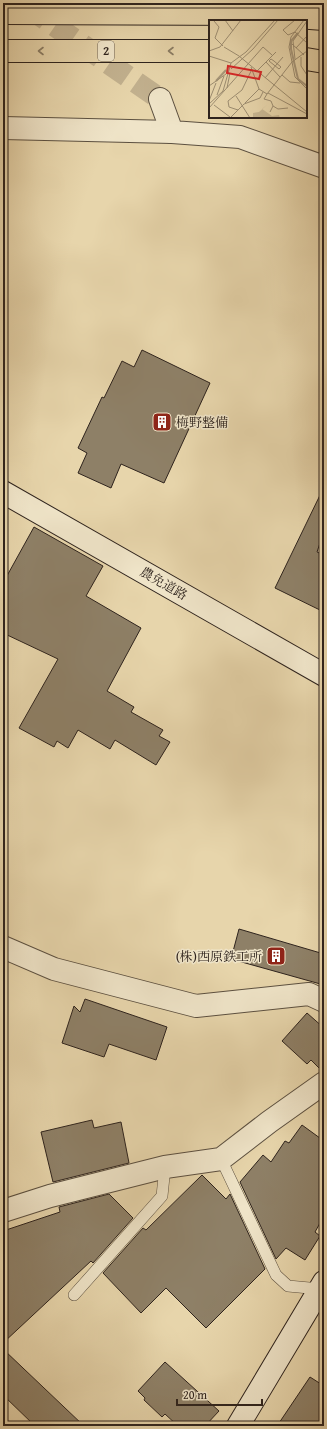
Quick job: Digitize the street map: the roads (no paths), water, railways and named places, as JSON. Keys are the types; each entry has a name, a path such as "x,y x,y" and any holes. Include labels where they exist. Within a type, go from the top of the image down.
{"highway":[{"path":"3,13 253,14 324,20"},
{"name":"2","path":"3,50 209,51"},
{"path":"307,59 324,62"}],"street":[{"path":"160,100 172,132"},
{"path":"3,128 172,132 240,137 324,167"},
{"name":"農免道路","path":"3,492 324,675"},
{"path":"3,947 54,969 196,1006 309,994 324,1001"},
{"path":"3,1211 50,1196 165,1166 221,1159 269,1122 324,1083"},
{"path":"238,1426 323,1288"}],"lane":[{"path":"221,1159 276,1275 288,1286 323,1288"},
{"path":"74,1295 162,1196 165,1166"}],"tunnel":[{"path":"28,7 160,99"}],"place":[{"name":"梅野整備","path":"162,422"},
{"name":"(株)西原鉄工所","path":"276,956"}]}
